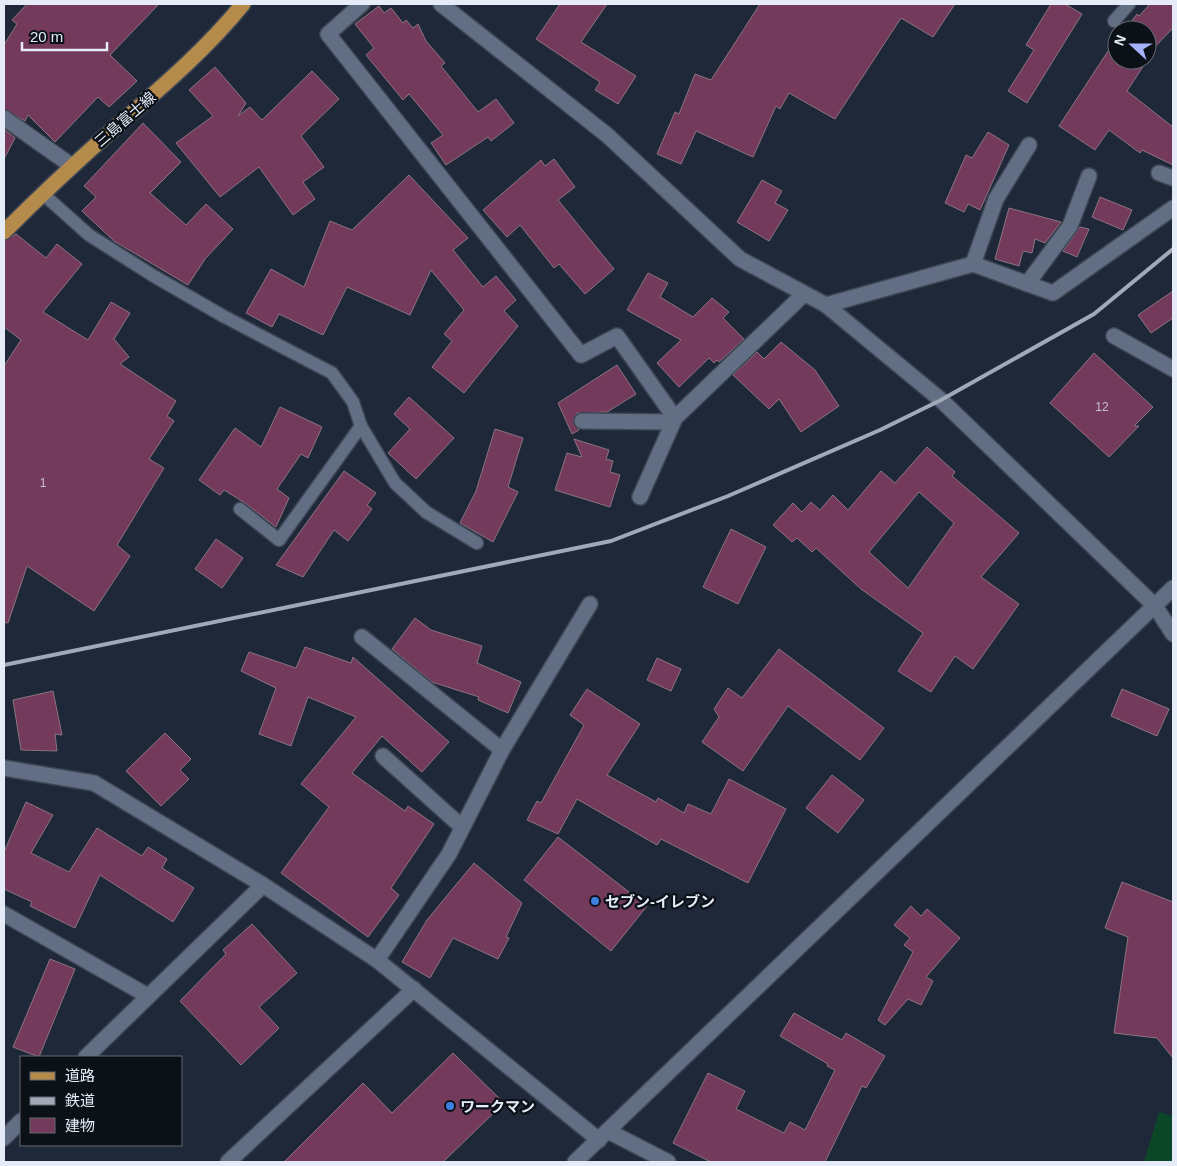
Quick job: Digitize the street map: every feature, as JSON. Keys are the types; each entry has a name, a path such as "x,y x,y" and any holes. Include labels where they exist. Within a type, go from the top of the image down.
{"main road":[{"name":"三島富士線","path":"4,232 72,166 185,66 223,29 243,4"}],"street":[{"path":"362,4 328,34 582,355 617,336 674,420"},
{"path":"441,4 607,135 740,259 826,305 941,400 1155,606 1173,634"},
{"path":"4,118 72,166"},
{"path":"973,264 996,199 1029,145"},
{"path":"1028,284 1070,226 1088,176"},
{"path":"826,305 973,264 1053,293 1173,208"},
{"path":"640,497 674,420 803,294"},
{"path":"1114,336 1173,369"},
{"path":"582,421 674,420"},
{"path":"575,1162 1173,588"},
{"path":"377,960 449,854 502,750 590,604"},
{"path":"362,637 502,750"},
{"path":"383,756 462,827"},
{"path":"4,768 94,783 263,885 377,960 604,1135 668,1162"},
{"path":"87,1056 263,885"},
{"path":"4,914 148,996"},
{"path":"228,1162 414,989"},
{"path":"4,1137 20,1122"}],"lane":[{"path":"1115,20 1129,4"},
{"path":"43,194 89,235 152,275 222,316 332,373 353,402 360,426 395,483 426,512 477,543"},
{"path":"240,509 279,540 360,426"}],"green space":[{"path":"1159,1112 1173,1116 1173,1162 1144,1162"}],"building":[{"path":"27,4 159,4 110,55 137,81 109,107 98,97 55,142 28,115 25,121 4,109 4,45 17,24 12,20"},
{"path":"560,4 607,4 581,42 636,76 618,104 595,90 600,82 536,39"},
{"path":"760,4 955,4 933,37 901,18 835,119 789,93 780,109 776,106 753,157 696,131 681,164 657,154 675,112 679,114 695,74 711,80"},
{"path":"1051,4 1065,4 1082,14 1027,103 1008,91 1034,50 1026,45"},
{"path":"1150,4 1173,4 1173,28 1157,45 1157,20 1132,20 1137,14 1139,16"},
{"path":"379,6 384,13 391,8 403,23 406,20 413,28 418,24 426,41 445,63 441,66 478,112 496,99 514,123 491,141 488,137 446,165 431,143 443,135 409,94 403,100 366,55 374,48 355,24"},
{"path":"1107,53 1107,70 1141,70 1127,91 1173,127 1173,165 1142,150 1140,153 1109,130 1095,150 1059,126"},
{"path":"215,67 246,103 238,116 250,107 262,120 312,71 339,99 301,136 324,167 303,182 315,199 293,215 259,167 220,197 176,143 213,116 189,90"},
{"path":"143,123 181,162 150,193 186,225 206,204 233,229 205,259 188,285 114,241 82,211 96,197 84,186"},
{"path":"4,129 15,138 4,159"},
{"path":"988,132 1009,145 980,210 968,204 964,212 945,203 966,155 972,158"},
{"path":"554,159 575,187 558,200 614,269 585,294 559,264 554,268 520,225 507,237 483,210 541,160 545,166"},
{"path":"409,175 468,238 453,250 483,287 496,276 516,300 504,311 518,326 464,393 432,367 452,341 444,334 464,310 431,270 410,315 347,287 323,335 279,314 272,327 246,313 271,269 304,287 330,221 352,230"},
{"path":"762,180 782,191 775,203 788,210 769,241 737,222"},
{"path":"1100,197 1132,210 1123,230 1092,217"},
{"path":"1009,208 1061,222 1045,243 1035,239 1032,253 1023,251 1019,266 995,259"},
{"path":"1080,227 1089,229 1077,257 1063,251"},
{"path":"16,234 46,258 57,244 82,264 43,312 88,340 111,302 130,313 114,339 129,357 120,364 176,401 167,416 174,421 149,459 164,468 117,545 130,556 94,611 27,566 8,623 4,622 4,366 21,340 4,327 4,241"},
{"path":"648,273 668,283 660,297 693,317 712,298 729,312 723,318 744,339 719,362 717,360 714,363 709,358 679,387 657,363 681,340 627,310"},
{"path":"1173,291 1173,318 1151,333 1138,315"},
{"path":"781,342 815,370 839,406 801,432 779,399 769,409 733,375 757,352 764,359"},
{"path":"1094,353 1153,407 1134,426 1139,426 1109,457 1050,403"},
{"path":"617,365 636,394 607,412 577,413 573,421 579,430 572,434 558,403"},
{"path":"409,397 454,438 416,479 388,453 410,429 394,414"},
{"path":"280,407 322,427 308,458 301,454 277,489 289,498 276,527 245,503 224,490 220,495 199,480 235,428 261,447"},
{"path":"495,429 523,438 508,487 518,492 493,542 460,523 476,491"},
{"path":"574,439 609,450 606,459 613,461 610,472 620,475 610,507 555,490 567,453 582,457"},
{"path":"927,447 955,472 952,476 1019,533 981,577 1019,604 973,669 955,656 931,692 898,671 923,633 861,589 816,548 812,552 797,538 792,542 773,525 793,503 802,512 811,502 820,510 833,495 848,510 881,471 895,483","holes":["919,492 954,523 908,588 869,552"]},
{"path":"344,471 376,493 367,505 372,509 348,541 334,530 303,577 276,565"},
{"path":"731,529 766,547 738,604 703,587"},
{"path":"216,539 243,558 222,588 195,569"},
{"path":"415,618 431,630 482,646 477,663 521,682 508,713 478,700 479,697 432,682 392,649"},
{"path":"305,647 351,663 353,657 449,742 422,772 382,736 352,773 405,811 408,806 434,824 391,888 399,895 368,937 281,873 329,807 301,784 356,717 308,697 291,746 259,734 276,688 241,671 249,652 296,668"},
{"path":"779,649 884,728 860,760 788,706 743,771 702,742 719,717 714,709 728,688 742,698"},
{"path":"657,658 681,669 671,691 647,680"},
{"path":"587,689 640,724 607,775 656,802 658,798 684,813 688,804 711,814 729,779 786,809 748,883 661,839 657,845 577,799 558,834 527,820 537,801 541,803 584,725 570,715"},
{"path":"1122,689 1169,709 1157,736 1111,716"},
{"path":"53,691 62,735 55,734 57,751 21,750 13,700"},
{"path":"165,733 191,759 180,770 189,779 161,806 126,771"},
{"path":"832,775 864,800 838,833 806,808"},
{"path":"26,802 53,815 31,853 69,872 97,828 142,856 148,847 167,859 162,868 194,888 173,922 100,875 75,928 30,906 32,902 4,889 4,852"},
{"name":"セブン-イレブン","path":"558,837 647,906 611,951 524,880"},
{"path":"474,863 522,903 506,937 509,938 498,959 453,938 430,978 402,962 427,920"},
{"path":"1122,882 1173,902 1173,1058 1157,1038 1114,1033 1128,937 1105,928"},
{"path":"911,906 921,916 927,909 960,938 926,977 933,981 921,1005 908,999 885,1025 878,1020 913,952 904,945 910,938 894,925"},
{"path":"252,924 297,973 259,1007 279,1028 241,1065 180,1001 226,954 223,950"},
{"path":"50,959 75,969 39,1056 13,1047"},
{"path":"794,1013 842,1040 846,1033 885,1056 866,1088 862,1086 825,1162 711,1162 673,1143 708,1073 745,1091 736,1109 784,1133 790,1122 805,1130 835,1070 780,1036"},
{"path":"453,1053 504,1103 443,1162 284,1162 363,1083 392,1113"}],"railway":[{"path":"4,665 611,541 728,496 880,430 941,400 1094,314 1173,249"}],"place":[{"name":"セブン-イレブン","path":"595,901"},
{"name":"ワークマン","path":"450,1106"}]}
